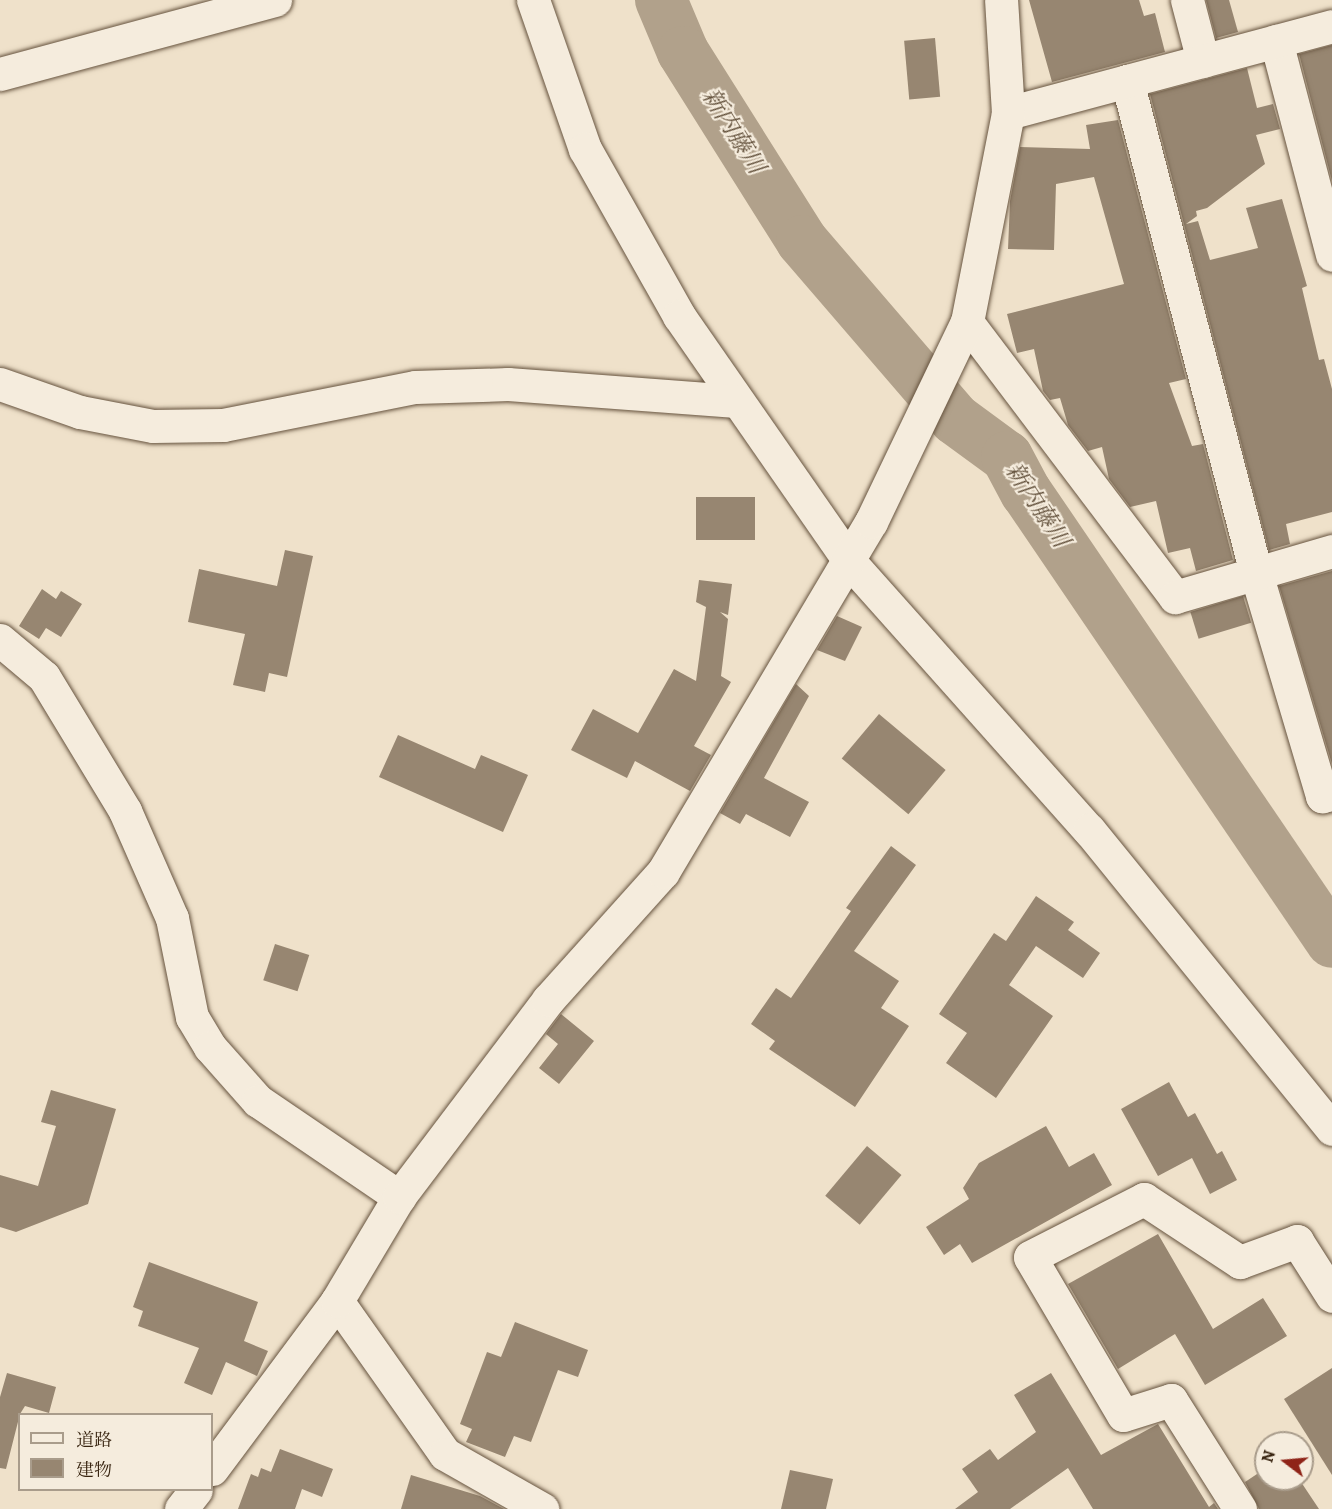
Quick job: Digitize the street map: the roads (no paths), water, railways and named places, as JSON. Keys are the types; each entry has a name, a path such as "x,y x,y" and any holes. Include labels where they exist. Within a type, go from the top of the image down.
{"street":[{"path":"0,74 275,0"},
{"path":"533,0 585,149 679,316 849,561 1089,830 1332,1129"},
{"path":"213,1468 337,1301 399,1197 548,1000 663,872 871,522 962,335 1008,112 1001,0"},
{"path":"1187,0 1203,61"},
{"path":"1008,112 1332,26"},
{"path":"1276,41 1332,255"},
{"path":"1127,81 1256,573 1322,796 1332,794"},
{"path":"962,335 1175,597 1332,551"},
{"path":"0,384 80,412 153,426 223,425 415,387 508,384 736,401"},
{"path":"0,640 44,677 125,811 172,918 192,1017 210,1047 258,1101 399,1197"},
{"path":"1240,1509 1171,1400 1123,1415 1030,1257 1144,1200 1240,1262 1297,1241 1332,1296"},
{"path":"337,1301 445,1454 542,1509"},
{"path":"181,1509 195,1491"}],"waterway":[{"name":"新内藤川","path":"661,0 683,52 802,241 955,419 1007,457 1026,492 1332,942"}]}
